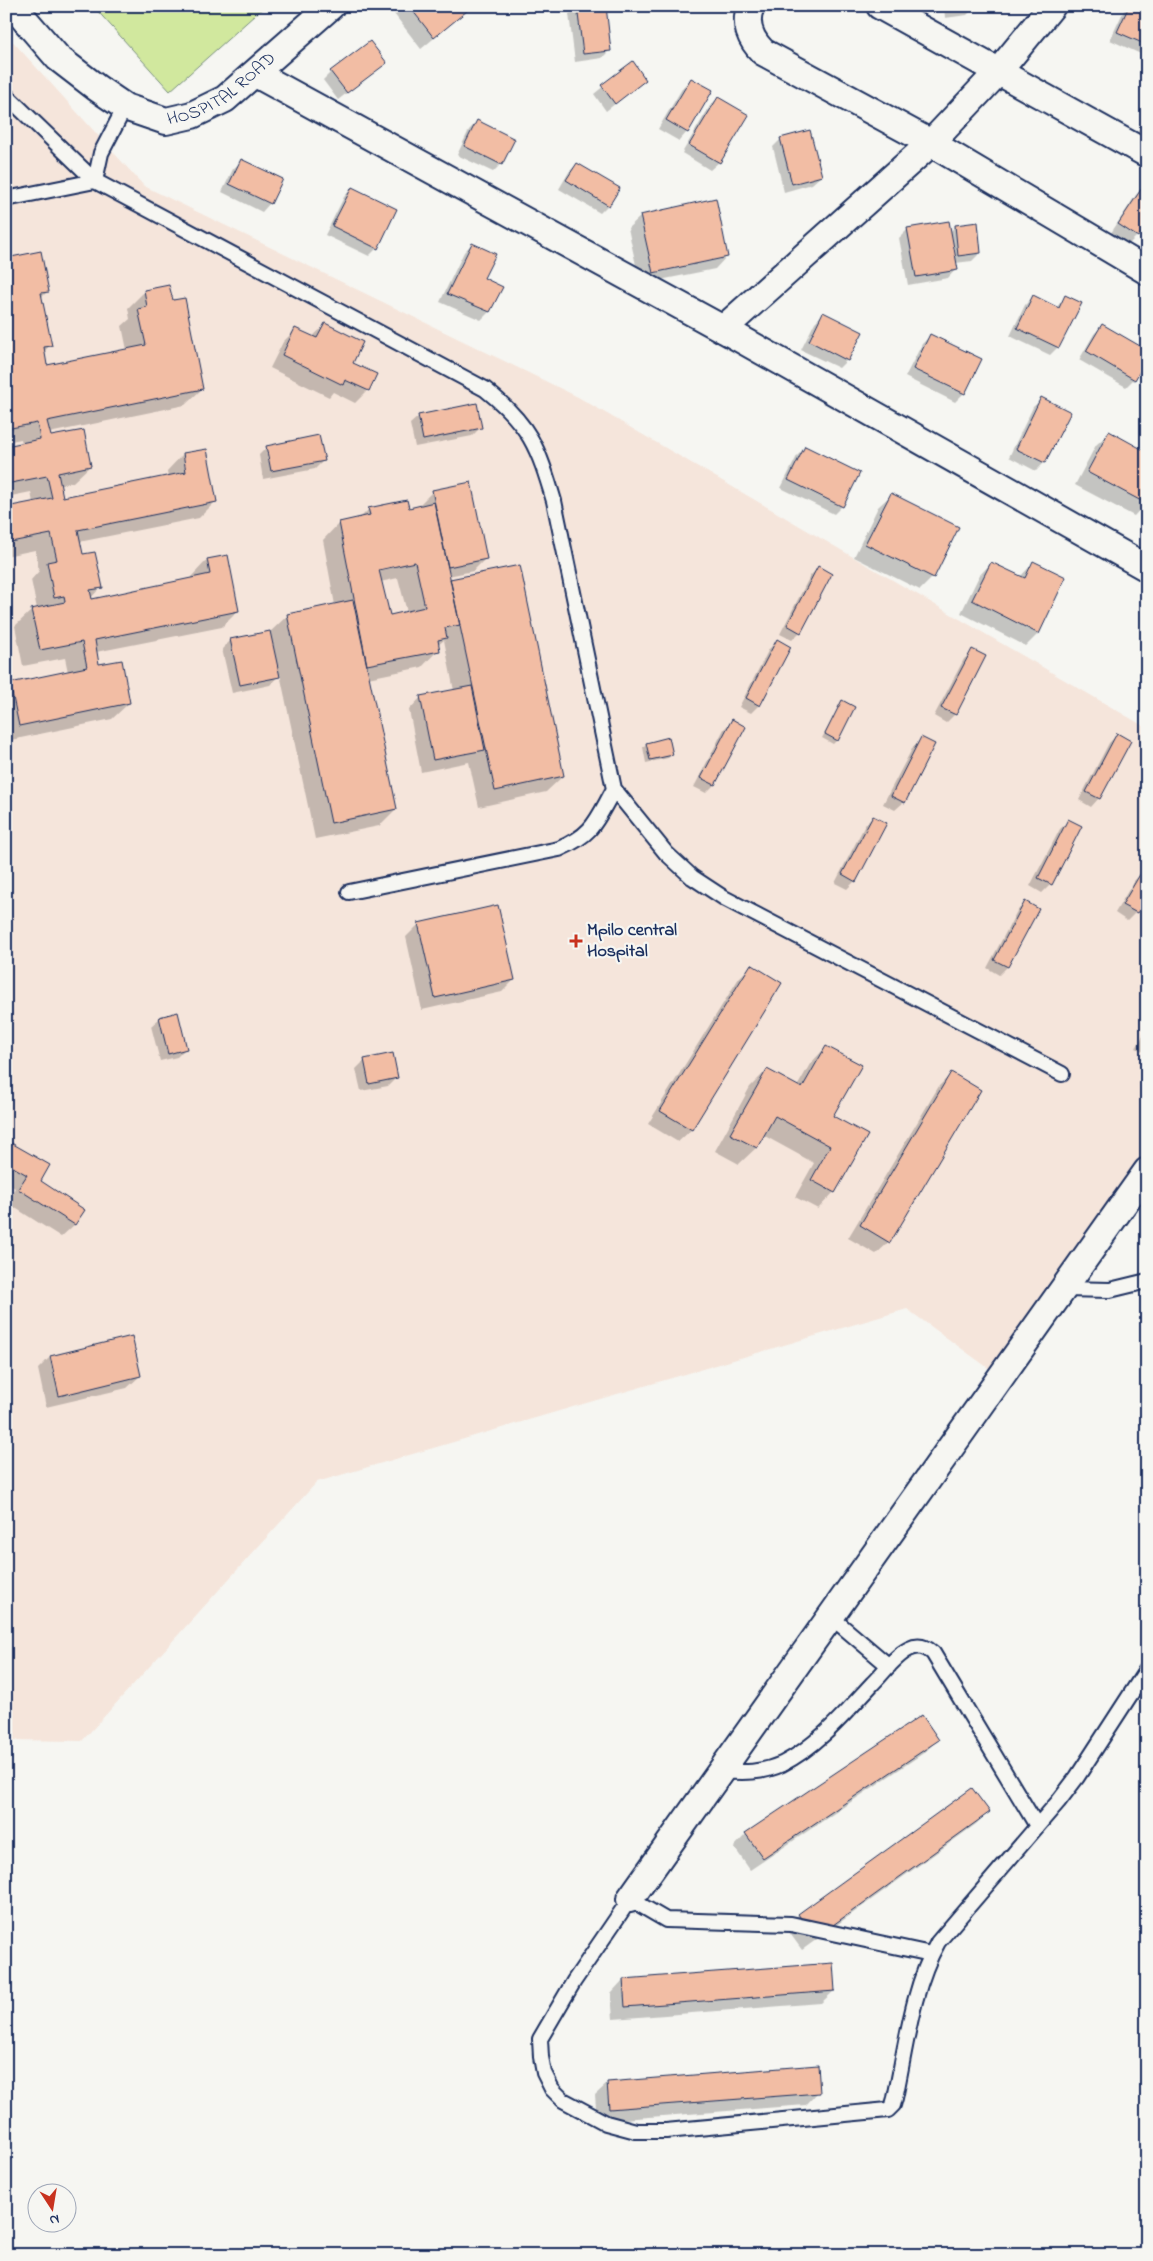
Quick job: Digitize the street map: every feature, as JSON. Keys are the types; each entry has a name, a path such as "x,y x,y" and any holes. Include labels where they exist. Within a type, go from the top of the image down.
{"street":[{"name":"HOSPITAL ROAD","path":"13,6 58,58 97,88 125,106 166,121 192,115 225,100 331,6"},
{"path":"751,6 748,27 753,42 763,52 931,143 1147,271"},
{"path":"880,6 1147,154"},
{"path":"723,329 931,143 998,72 1052,6"},
{"path":"256,74 723,329 1147,568"},
{"path":"630,1899 1147,1172"}],"lane":[{"path":"6,95 95,181 485,389 510,409 527,431 542,461 554,501 614,789 666,853 692,877 724,898 1062,1074"},
{"path":"95,181 101,153 125,106"},
{"path":"6,198 95,181"},
{"path":"349,892 559,849 578,841 591,829 614,789"},
{"path":"1064,1289 1110,1290 1147,1281"},
{"path":"830,1616 889,1666"},
{"path":"722,1771 749,1773 764,1770 782,1763 799,1753 821,1737 889,1666 909,1649 917,1646 926,1648 934,1653 1037,1826"},
{"path":"931,1954 790,1924 666,1920 630,1899 574,1981 540,2039 544,2073 552,2089 563,2100 606,2123 636,2130 666,2131 888,2110 893,2105 895,2098 914,2009 931,1954 944,1932 1037,1826 1077,1777 1147,1669"}],"shaded area":[{"name":"Mpilo central Hospital","path":"6,34 144,186 578,397 1147,728 1147,1153 991,1370 907,1309 317,1482 82,1741 6,1740"}],"green space":[{"path":"93,6 265,6 170,91"}],"building":[{"path":"409,6 473,6 434,38"},
{"path":"577,6 606,6 611,51 583,54"},
{"path":"953,6 977,6 977,7 953,10"},
{"path":"1129,6 1147,6 1147,45 1117,32"},
{"path":"370,41 387,63 347,93 330,71"},
{"path":"633,61 646,80 615,104 601,85"},
{"path":"691,78 713,90 688,133 666,120"},
{"path":"718,97 749,115 720,163 689,145"},
{"path":"477,120 515,139 502,165 464,146"},
{"path":"810,130 822,176 792,184 780,138"},
{"path":"241,159 283,179 271,204 229,184"},
{"path":"577,163 620,188 609,206 566,180"},
{"path":"1144,185 1147,187 1147,224 1138,237 1118,224"},
{"path":"352,187 397,209 378,249 332,226"},
{"path":"716,198 728,257 653,273 640,215"},
{"path":"949,221 958,270 916,277 907,228"},
{"path":"978,222 981,253 958,256 955,225"},
{"path":"472,243 496,254 484,278 503,287 490,312 447,294"},
{"path":"41,251 49,292 41,293 52,346 44,347 47,365 146,345 138,309 147,307 144,290 169,285 173,300 185,298 203,389 47,421 51,436 84,430 91,466 58,473 63,497 186,472 183,453 207,449 217,502 78,530 83,554 95,552 103,588 90,590 92,599 210,574 207,559 228,555 239,611 95,640 99,664 122,660 130,703 19,726 10,683 87,667 82,642 40,650 31,609 65,602 64,596 54,598 47,562 57,560 51,534 6,543 6,507 52,498 47,476 6,484 6,446 40,439 37,423 6,429 6,258"},
{"path":"1033,295 1059,308 1065,295 1082,303 1059,348 1017,328"},
{"path":"823,312 863,332 848,361 809,341"},
{"path":"325,323 363,342 353,363 377,374 369,391 345,380 343,385 282,355 295,328 317,338"},
{"path":"1102,324 1147,350 1147,359 1135,380 1086,351"},
{"path":"930,334 982,359 965,394 913,369"},
{"path":"1041,397 1071,412 1045,463 1016,449"},
{"path":"477,403 482,428 423,440 418,415"},
{"path":"1109,431 1147,452 1147,504 1087,472"},
{"path":"319,435 325,461 271,471 266,446"},
{"path":"805,446 860,473 843,507 788,480"},
{"path":"471,482 487,559 448,567 432,490"},
{"path":"891,493 959,527 934,578 865,544"},
{"path":"407,500 409,508 434,502 460,625 445,628 447,638 438,640 440,651 367,665 339,522 370,515 368,508","holes":["415,562 425,607 390,615 379,570"]},
{"path":"1033,561 1066,577 1039,634 972,600 991,562 1025,578"},
{"path":"520,565 564,776 495,791 450,579"},
{"path":"818,566 832,574 801,633 787,625"},
{"path":"353,600 397,809 331,823 287,614"},
{"path":"270,631 280,677 240,685 230,639"},
{"path":"777,639 791,647 760,706 746,698"},
{"path":"972,649 986,656 956,715 941,708"},
{"path":"472,686 485,750 433,760 420,696"},
{"path":"842,700 855,707 838,741 825,734"},
{"path":"732,719 746,727 715,785 701,778"},
{"path":"1117,733 1131,741 1100,799 1086,792"},
{"path":"669,737 673,755 650,760 646,743"},
{"path":"921,737 935,744 905,803 891,796"},
{"path":"873,816 887,823 856,882 842,874"},
{"path":"1068,819 1082,826 1052,885 1038,878"},
{"path":"1142,871 1147,874 1147,897 1137,913 1122,905"},
{"path":"1025,901 1039,909 1008,967 994,960"},
{"path":"498,905 515,980 435,998 418,923"},
{"path":"751,964 782,983 692,1130 660,1111"},
{"path":"178,1012 187,1049 168,1054 159,1017"},
{"path":"826,1046 862,1065 833,1116 868,1135 835,1193 811,1180 830,1146 775,1116 757,1148 730,1134 767,1069 802,1088"},
{"path":"393,1053 398,1078 369,1084 364,1059"},
{"path":"951,1072 981,1090 890,1243 860,1225"},
{"path":"6,1140 50,1165 41,1181 85,1210 75,1225 18,1189 27,1175 6,1163"},
{"path":"132,1336 141,1376 59,1396 50,1356"},
{"path":"922,1715 939,1740 763,1858 745,1833"},
{"path":"972,1788 990,1812 815,1938 798,1914"},
{"path":"833,1963 835,1991 625,2007 623,1979"},
{"path":"818,2065 820,2093 609,2109 607,2082"}],"place":[{"name":"Mpilo central Hospital","path":"576,941"}]}
